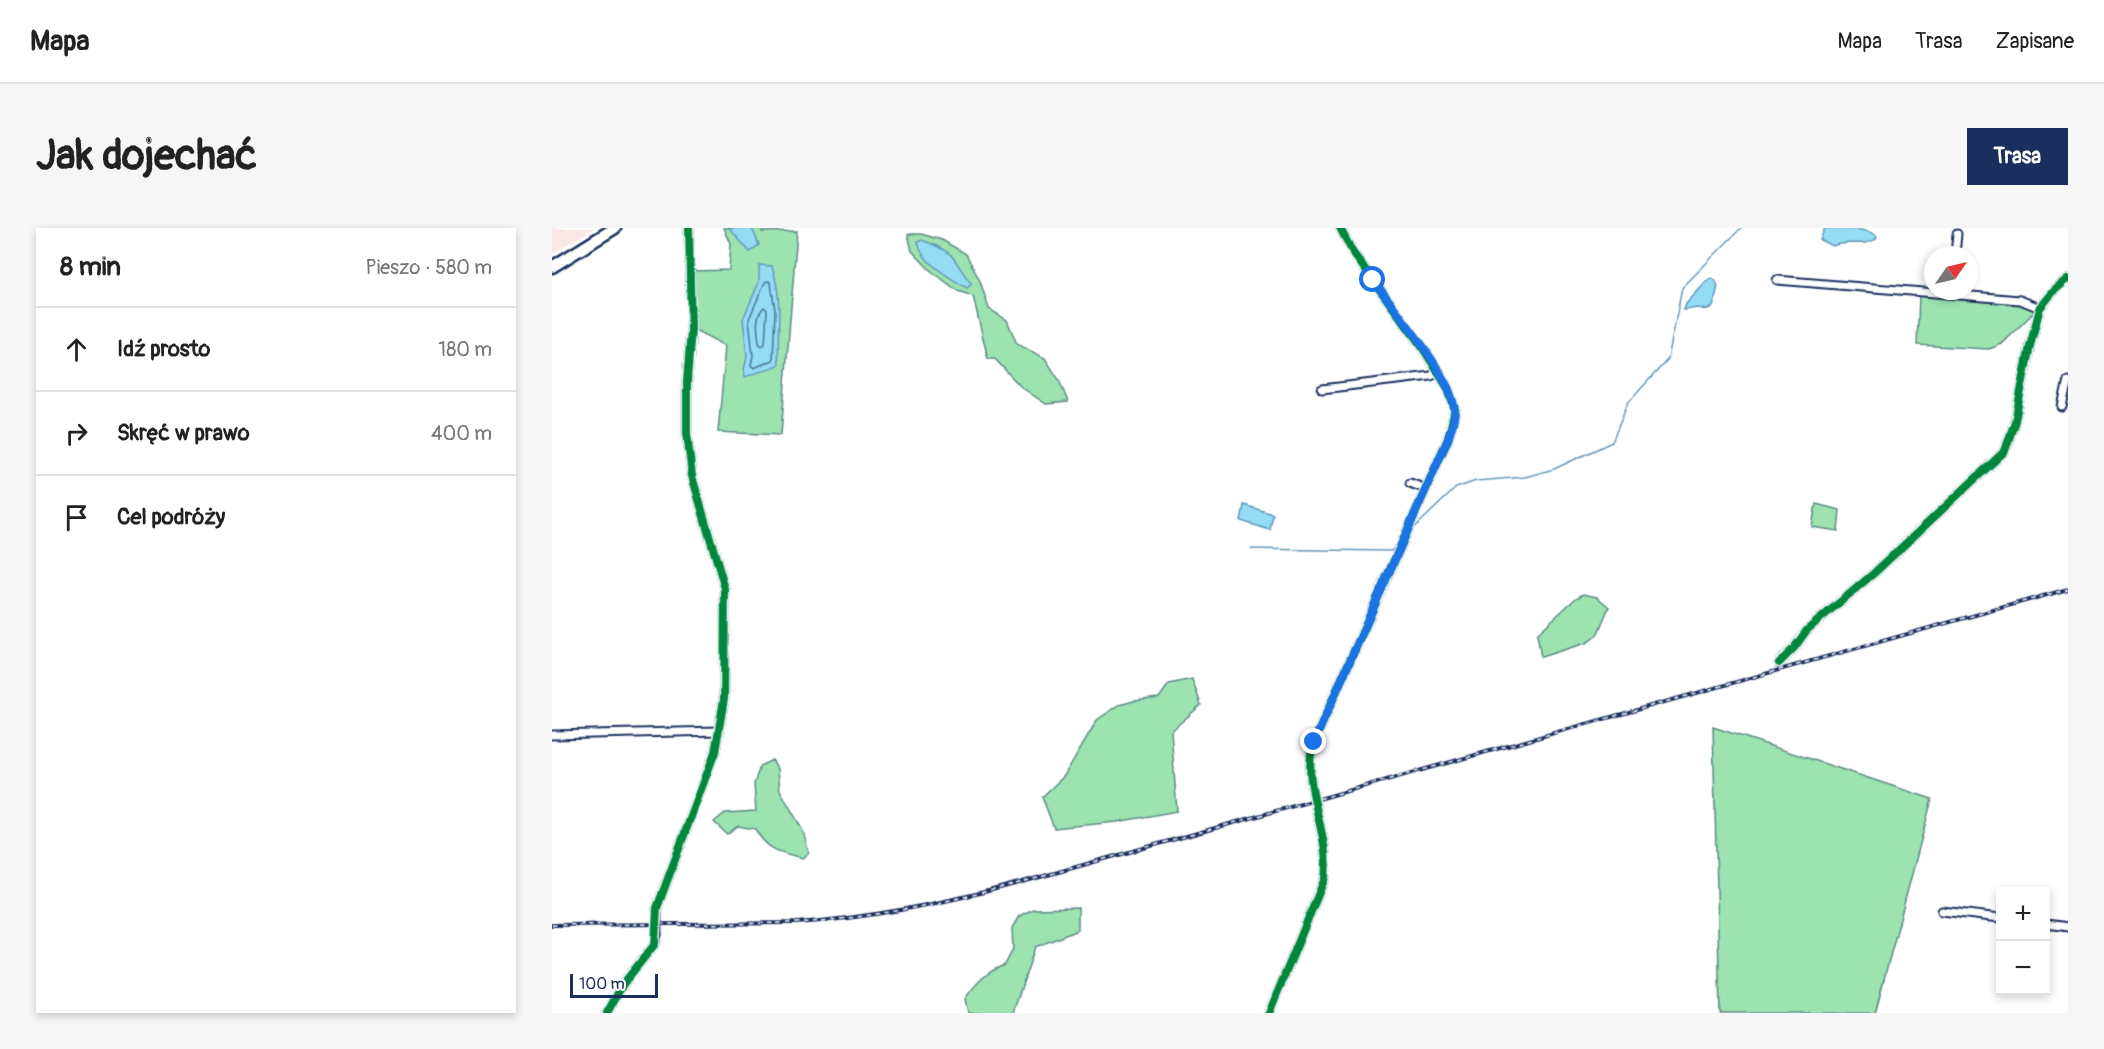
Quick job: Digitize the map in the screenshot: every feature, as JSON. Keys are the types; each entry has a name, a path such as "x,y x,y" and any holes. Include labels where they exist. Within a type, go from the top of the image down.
{"main road":[{"path":"552,267 615,228"}],"street":[{"path":"607,1013 623,984 655,944 657,914 715,752 724,699 725,589 692,476 687,433 691,330 689,228"},
{"path":"1269,1013 1325,878 1327,857 1309,764 1313,744 1448,439 1454,415 1454,403 1439,372 1353,253 1340,228"},
{"path":"1956,246 1957,234"},
{"path":"1779,663 1807,630 1873,574 2005,451 2015,421 2040,309 2054,291 2068,279"},
{"path":"1777,280 1924,291"},
{"path":"1978,296 2020,300 2040,309"},
{"path":"1322,389 1431,376 1439,372"},
{"path":"2062,407 2068,381"},
{"path":"1410,483 1426,489"},
{"path":"552,735 719,731"},
{"path":"1942,911 1996,917"},
{"path":"2050,925 2068,927"}],"shaded area":[{"path":"552,228 594,228 552,254"}],"green space":[{"path":"724,228 762,228 762,232 797,231 781,435 718,432 726,346 693,329 692,271 729,270 731,244"},
{"path":"908,234 921,234 942,240 966,254 980,281 989,309 1007,320 1017,344 1045,358 1059,380 1068,402 1046,404 1021,387 995,359 988,359 973,296 958,291 930,270 912,251"},
{"path":"1919,296 1924,296 1924,300 1978,300 2022,303 2034,307 2035,311 2002,344 1989,349 1917,345"},
{"path":"1816,504 1840,510 1838,531 1812,527"},
{"path":"1583,594 1597,597 1609,607 1597,635 1586,643 1541,657 1537,634"},
{"path":"1192,679 1201,705 1171,731 1177,811 1117,822 1054,828 1042,797 1064,776 1097,720 1119,705 1159,698 1169,684"},
{"path":"1713,727 1932,799 1875,1013 1720,1013"},
{"path":"772,760 778,769 780,790 803,831 809,853 803,858 774,850 764,842 755,829 738,826 727,834 714,822 725,813 756,811 754,784 760,766"},
{"path":"1078,908 1078,930 1035,947 1013,1013 968,1013 965,999 969,993 987,974 1005,965 1013,949 1012,928 1019,916 1033,909"}],"water":[{"path":"729,228 752,228 759,245 750,252"},
{"path":"1825,228 1860,230 1877,236 1871,242 1844,243 1833,246 1820,240"},
{"path":"922,240 949,253 972,284 967,288 936,268 920,249 918,242"},
{"path":"759,265 772,266 776,280 779,304 779,365 745,377 747,357 743,319 759,282"},
{"path":"1712,278 1718,286 1713,307 1707,310 1698,308 1684,310 1686,304"},
{"path":"1244,505 1273,514 1270,530 1241,521"}],"waterway":[{"path":"1412,530 1456,488 1476,481 1525,477 1554,469 1612,442 1628,403 1668,359 1682,288 1741,228"},
{"path":"1251,549 1391,551 1398,544"}],"railway":[{"path":"552,925 796,923 881,913 964,897 2068,589"}],"cycle path":[{"path":"607,1013 623,984 655,944 657,908 715,752 724,699 725,589 692,476 687,433 687,381 691,330 689,228"},
{"path":"1269,1013 1325,878 1324,844 1311,778 1310,761 1313,744 1448,439 1455,410 1448,388 1421,345 1353,253 1340,228"},
{"path":"1779,663 1807,630 1873,574 2005,451 2015,421 2040,308 2068,279"}],"route":[{"path":"1314,742 1453,425 1454,403 1448,388 1421,345 1373,280"}]}
